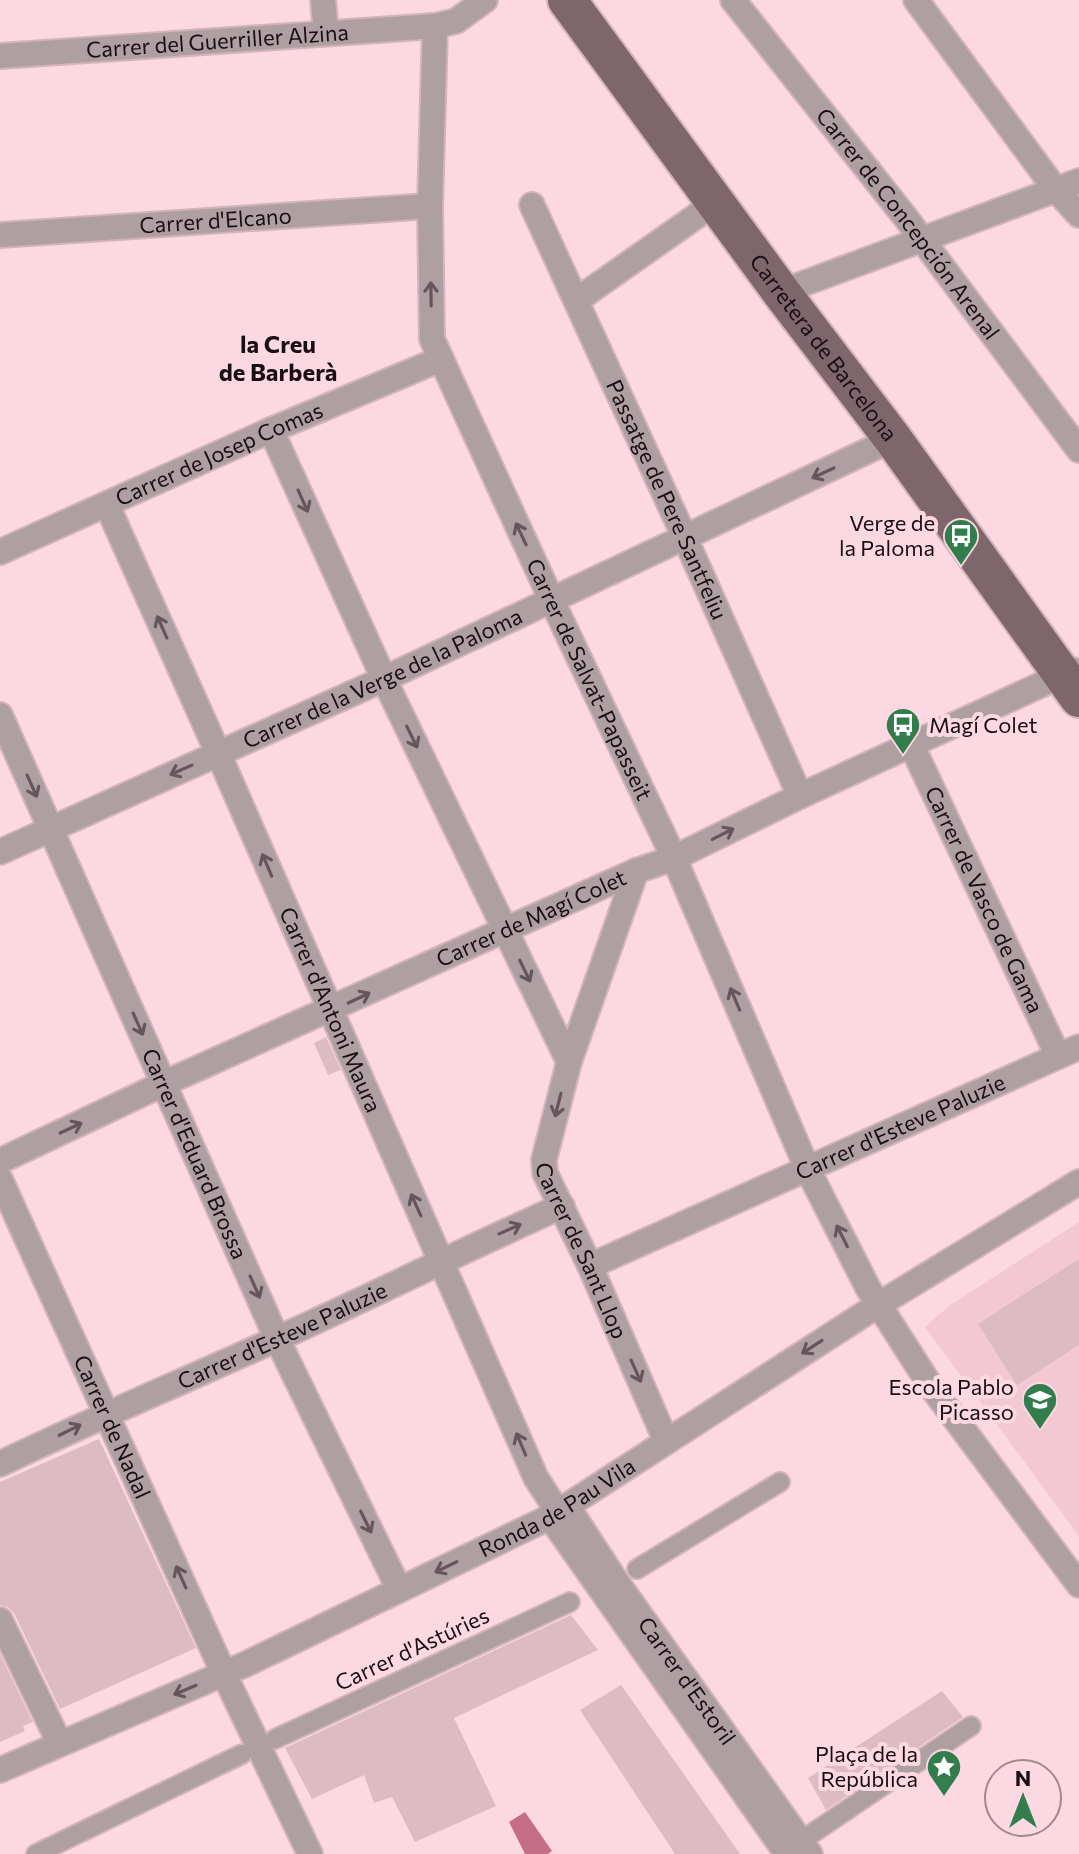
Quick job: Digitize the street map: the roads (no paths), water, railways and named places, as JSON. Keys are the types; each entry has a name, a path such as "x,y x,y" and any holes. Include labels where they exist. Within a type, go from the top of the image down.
{"main road":[{"name":"Carretera de Barcelona","path":"567,0 781,292 1073,680"}],"street":[{"path":"323,0 326,33"},
{"path":"435,26 456,21 485,0"},
{"name":"Carrer de Concepción Arenal","path":"733,0 921,238 1079,450"},
{"path":"916,0 1056,190 1079,215"},
{"name":"Carrer del Guerriller Alzina","path":"0,56 435,26"},
{"name":"Carrer de Salvat-Papasseit","path":"435,26 430,206 432,339 674,858 807,1168 878,1305 930,1385 1079,1585"},
{"path":"781,292 1079,181"},
{"path":"577,300 715,203"},
{"name":"Passatge de Pere Santfeliu","path":"532,205 800,796"},
{"name":"Carrer d'Elcano","path":"0,235 430,206"},
{"name":"Carrer de Josep Comas","path":"0,552 271,430 441,359"},
{"path":"271,430 384,679 569,1062"},
{"name":"Carrer de la Verge de la Paloma","path":"0,852 384,679 893,439"},
{"name":"Carrer d'Antoni Maura","path":"107,505 536,1478 558,1512"},
{"name":"Carrer de Magí Colet","path":"0,1161 165,1083 636,871 674,858 911,744 1073,680"},
{"name":"Carrer d'Eduard Brossa","path":"0,715 277,1339 399,1589"},
{"name":"Carrer de Vasco de Gama","path":"911,744 1069,1051"},
{"name":"Carrer de Sant Llop","path":"636,871 569,1062 544,1160 545,1173 590,1266 666,1441"},
{"name":"Carrer d'Esteve Paluzie","path":"590,1266 1069,1051"},
{"name":"Carrer de Nadal","path":"0,1179 224,1674 310,1854"},
{"name":"Ronda de Pau Vila","path":"0,1770 224,1674 558,1512 878,1305 1079,1182"},
{"name":"Carrer d'Esteve Paluzie","path":"0,1464 562,1206"},
{"path":"637,1569 780,1482"},
{"name":"Carrer d'Estoril","path":"558,1512 616,1581 794,1851"},
{"name":"Carrer d'Astúries","path":"275,1739 570,1602"},
{"path":"0,1620 60,1744"},
{"path":"794,1851 971,1726"},
{"path":"36,1854 242,1754"}],"place":[{"name":"Verge de la Paloma","path":"961,567"},
{"name":"Magí Colet","path":"903,756"},
{"name":"Escola Pablo Picasso","path":"1040,1431"},
{"name":"Plaça de la República","path":"944,1798"}],"district":[{"name":"la Creu de Barberà","path":"278,359"}]}
